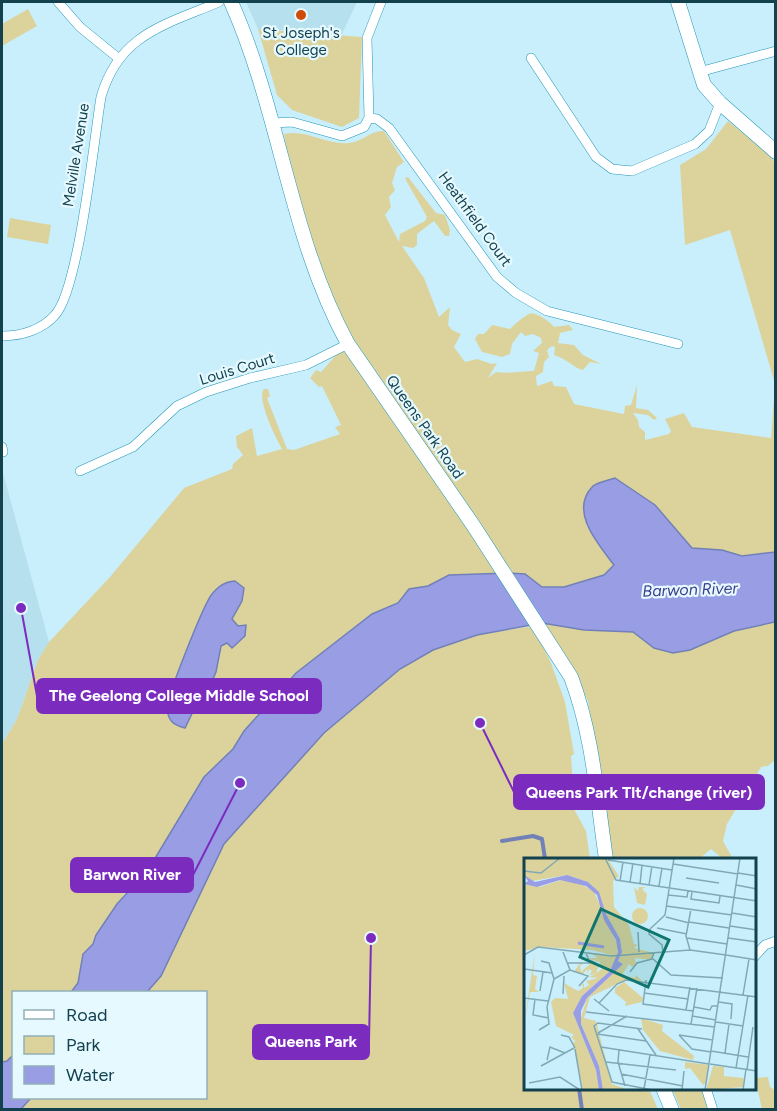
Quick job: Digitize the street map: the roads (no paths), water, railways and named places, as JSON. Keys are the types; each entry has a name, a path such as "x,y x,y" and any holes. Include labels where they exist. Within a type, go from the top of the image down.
{"main road":[{"name":"Queens Park Road","path":"231,2 244,31 273,123 317,282 348,344 473,525 571,677 581,703 606,858"},
{"path":"678,2 704,85 720,104 776,152"},
{"path":"663,1090 672,1110"}],"street":[{"path":"58,2 80,27 118,58"},
{"name":"Melville Avenue","path":"2,336 26,333 55,315 70,286 101,97 111,68 134,41 219,2"},
{"path":"273,123 292,122 342,136 364,128 369,118 367,38 381,2"},
{"path":"699,72 776,51"},
{"path":"531,58 596,157 612,169 632,171 695,144 709,131 720,104"},
{"name":"Heathfield Court","path":"369,118 377,119 389,128 497,277 516,293 547,311 678,344"},
{"name":"Louis Court","path":"80,471 132,447 177,406 250,378 323,359 348,344"},
{"path":"756,955 765,945 776,941"},
{"path":"706,1090 713,1110"}],"water":[{"path":"615,478 655,505 692,548 722,550 742,556 775,552 775,622 734,631 690,650 673,653 654,648 633,632 584,630 542,623 477,635 433,650 400,669 324,733 224,844 161,976 148,991 72,991 78,983 83,954 93,944 96,935 117,904 148,870 204,777 233,749 244,731 296,673 372,614 398,603 409,589 428,586 449,575 525,574 542,587 564,587 604,575 614,565 588,527 584,506 586,496 593,486"},
{"path":"235,581 244,588 242,601 232,619 238,626 246,625 245,636 232,648 227,643 221,646 216,672 210,686 201,695 185,728 178,726 171,720 167,710 186,652 212,594 222,585"},
{"path":"12,1056 12,1099 30,1099 21,1109 2,1109 2,1062"}],"waterway":[{"path":"502,841 533,836 542,839 545,858"},
{"path":"579,1090 582,1110"}],"place":[{"name":"St Joseph's College","path":"301,15"},
{"name":"The Geelong College Middle School","path":"21,608"},
{"name":"Queens Park Tlt/change (river)","path":"480,723"},
{"name":"Barwon River","path":"240,783"},
{"name":"Queens Park","path":"371,938"}]}
